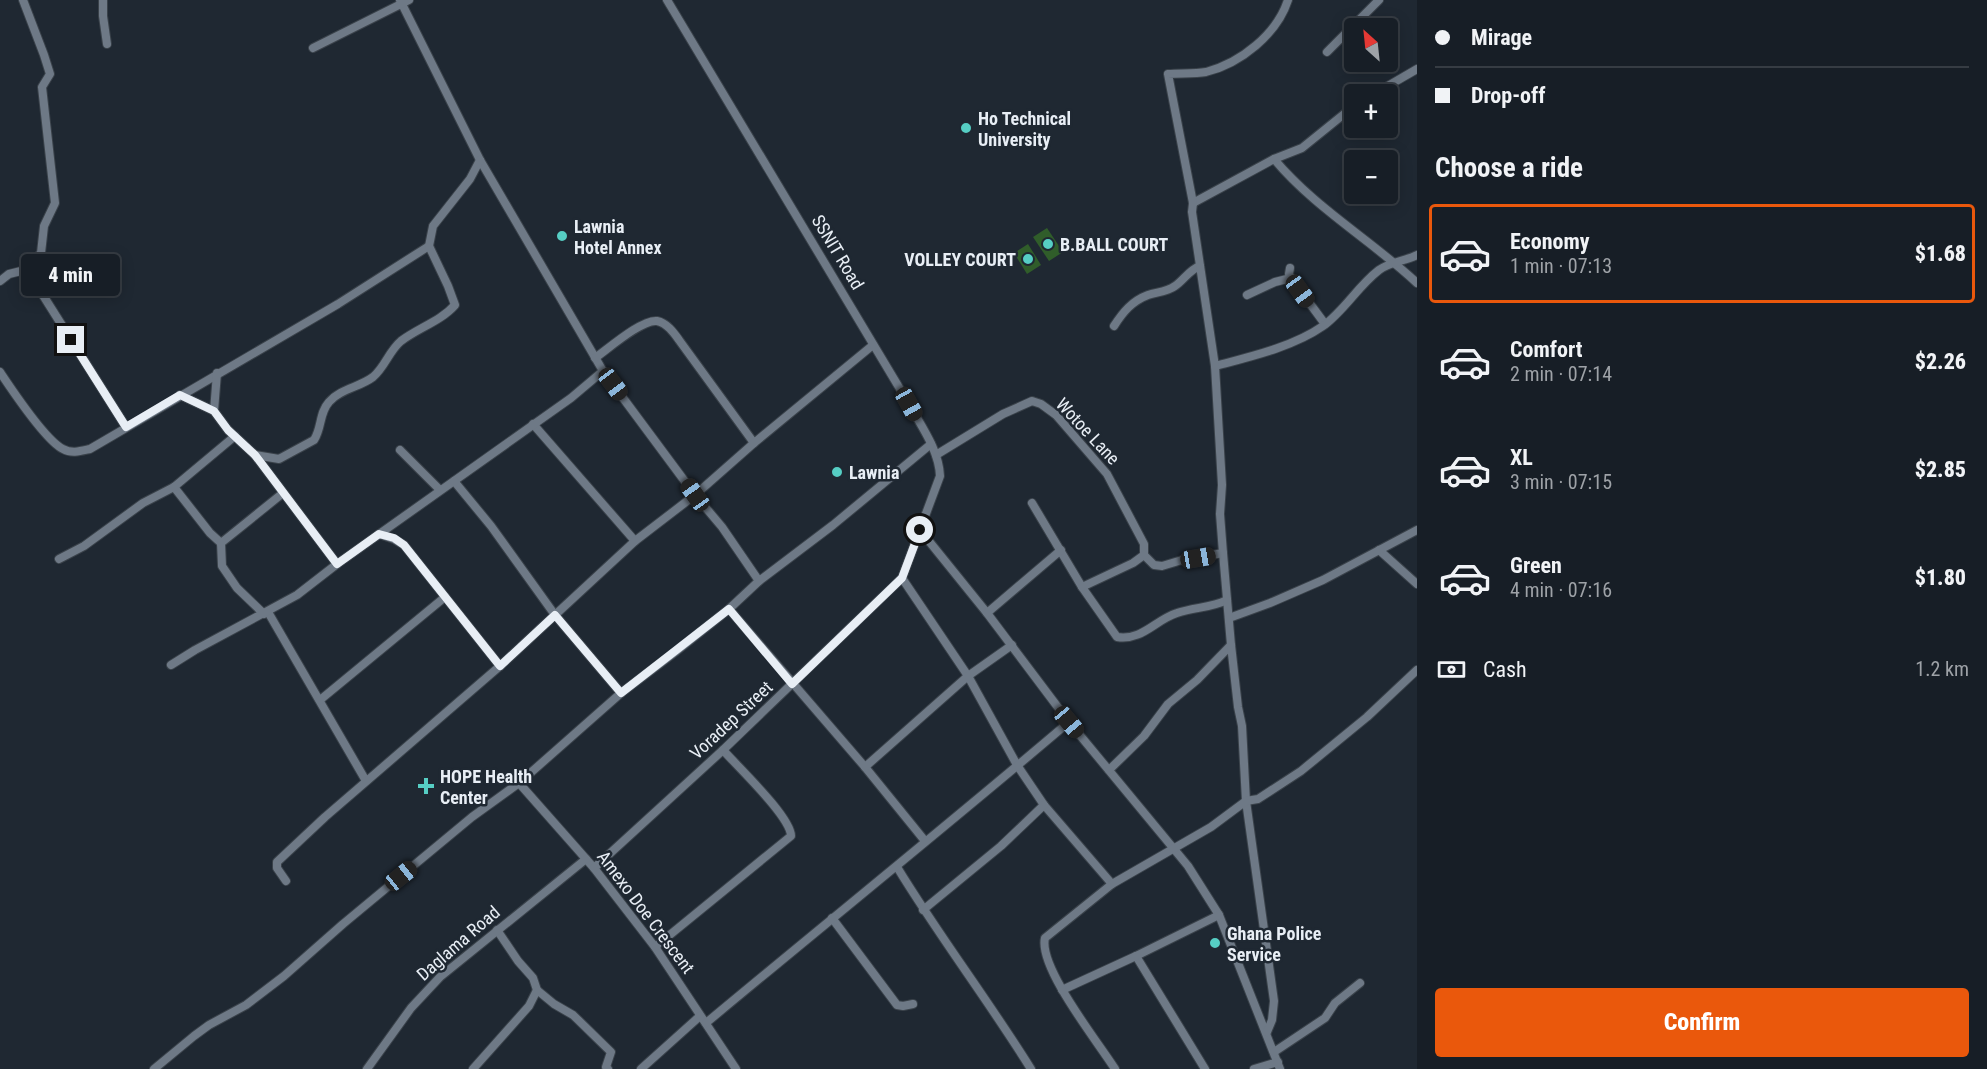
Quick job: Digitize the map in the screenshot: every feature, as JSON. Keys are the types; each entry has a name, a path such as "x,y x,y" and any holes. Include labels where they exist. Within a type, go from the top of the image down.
{"street":[{"path":"0,281 9,274 25,270 41,253 44,226 55,202 42,87 50,74 23,0"},
{"path":"102,0 107,44"},
{"name":"SSNIT Road","path":"667,0 931,444 940,466 940,476 920,530"},
{"path":"1267,1032 1272,1020 1274,1001 1246,801 1242,726 1231,645 1220,514 1222,485 1215,366 1193,203 1168,74 1204,72 1242,56 1280,21 1288,0"},
{"path":"1327,52 1379,0"},
{"path":"313,48 403,1 480,160 595,358 695,495 722,527 759,581"},
{"path":"1391,84 1417,69"},
{"path":"1193,203 1274,159 1302,148 1344,114"},
{"path":"1274,159 1293,183 1310,198 1395,262 1417,283"},
{"path":"255,455 279,459 314,440 318,435 321,415 330,401 371,378 382,368 388,356 402,341 455,304 429,246 433,225 470,179 480,160"},
{"path":"0,372 32,417 62,449 73,452 90,448 338,304 429,246"},
{"path":"1215,366 1257,355 1302,337 1325,324 1378,270 1417,255"},
{"path":"1114,326 1125,309 1149,295 1172,288 1200,266"},
{"path":"1290,268 1291,278 1325,324"},
{"path":"25,270 126,427"},
{"path":"1247,295 1275,282 1291,278"},
{"path":"595,358 645,323 655,321 663,323 672,330 754,443"},
{"path":"286,881 277,868 277,862 366,781 500,666 635,541 695,495 873,345"},
{"path":"171,665 297,595 337,564 571,398 603,371"},
{"path":"214,411 217,373"},
{"path":"180,395 214,411 255,455 337,564"},
{"name":"Wotoe Lane","path":"936,455 1003,414 1032,401 1041,404 1056,416 1107,474 1144,544 1144,555"},
{"path":"533,424 635,541"},
{"path":"59,559 84,546 143,503 174,487 235,436"},
{"path":"154,1069 209,1025 246,1005 284,976 472,817 519,783 621,693 729,609 759,581 833,525 931,444"},
{"path":"400,450 441,490"},
{"path":"454,481 491,526 555,615 621,693"},
{"path":"174,487 210,533 221,543 222,566 228,576 266,613 320,700 366,781"},
{"path":"221,543 283,493"},
{"path":"1032,503 1082,587 1117,637 1127,639 1135,637 1176,613 1217,605 1227,600"},
{"path":"920,530 1012,645 1069,722 1175,849 1219,915 1279,1066 1254,1069"},
{"name":"Voradep Street","path":"594,868 723,750 902,578 920,530"},
{"path":"1229,618 1323,580 1417,530"},
{"path":"379,534 394,538 404,545 500,666"},
{"path":"987,613 1061,550"},
{"path":"1379,550 1417,584"},
{"path":"1082,587 1144,555 1154,565 1162,566 1182,560 1223,554"},
{"path":"902,578 968,676 1017,765 1044,805 1112,884"},
{"path":"320,700 445,597"},
{"path":"729,609 865,767 925,841"},
{"path":"865,767 968,676 1012,645"},
{"path":"1108,770 1144,736 1168,704 1197,680 1231,645"},
{"path":"1115,1069 1062,990 1047,961 1043,946 1045,938 1112,884 1211,827 1246,801 1258,799 1301,771 1359,723 1417,669"},
{"path":"641,1069 897,867 925,841 1069,722"},
{"path":"655,947 791,836 790,828 780,814 723,750"},
{"name":"Amexo Doe Crescent","path":"519,783 594,868 655,947 736,1069"},
{"path":"923,910 1001,846 1044,805"},
{"name":"Daglama Road","path":"368,1069 411,1008 440,977 586,859"},
{"path":"897,867 923,910 1031,1069"},
{"path":"1062,990 1219,915"},
{"path":"832,918 897,1005 912,1004"},
{"path":"497,930 533,978 537,990 554,1004 573,1015 611,1052 606,1067 608,1069"},
{"path":"1136,956 1205,1069"},
{"path":"1274,1052 1325,1018 1335,1003 1360,983"},
{"path":"473,1069 529,1006 537,990"}],"green space":[{"name":"B.BALL COURT","path":"1047,228 1063,252 1049,261 1033,237"},
{"name":"VOLLEY COURT","path":"1028,244 1041,265 1027,274 1014,253"}],"place":[{"name":"Ho Technical University","path":"966,128"},
{"name":"Lawnia Hotel Annex","path":"562,236"},
{"name":"B.BALL COURT","path":"1048,244"},
{"name":"VOLLEY COURT","path":"1028,259"},
{"name":"Lawnia","path":"837,472"},
{"name":"HOPE Health Center","path":"426,786"},
{"name":"Ghana Police Service","path":"1215,943"}],"route":[{"path":"71,340 126,427 180,395 214,411 228,430 255,455 337,564 379,534 399,541 423,567 500,666 555,615 621,693 729,609 792,684 902,578 920,530"}]}
